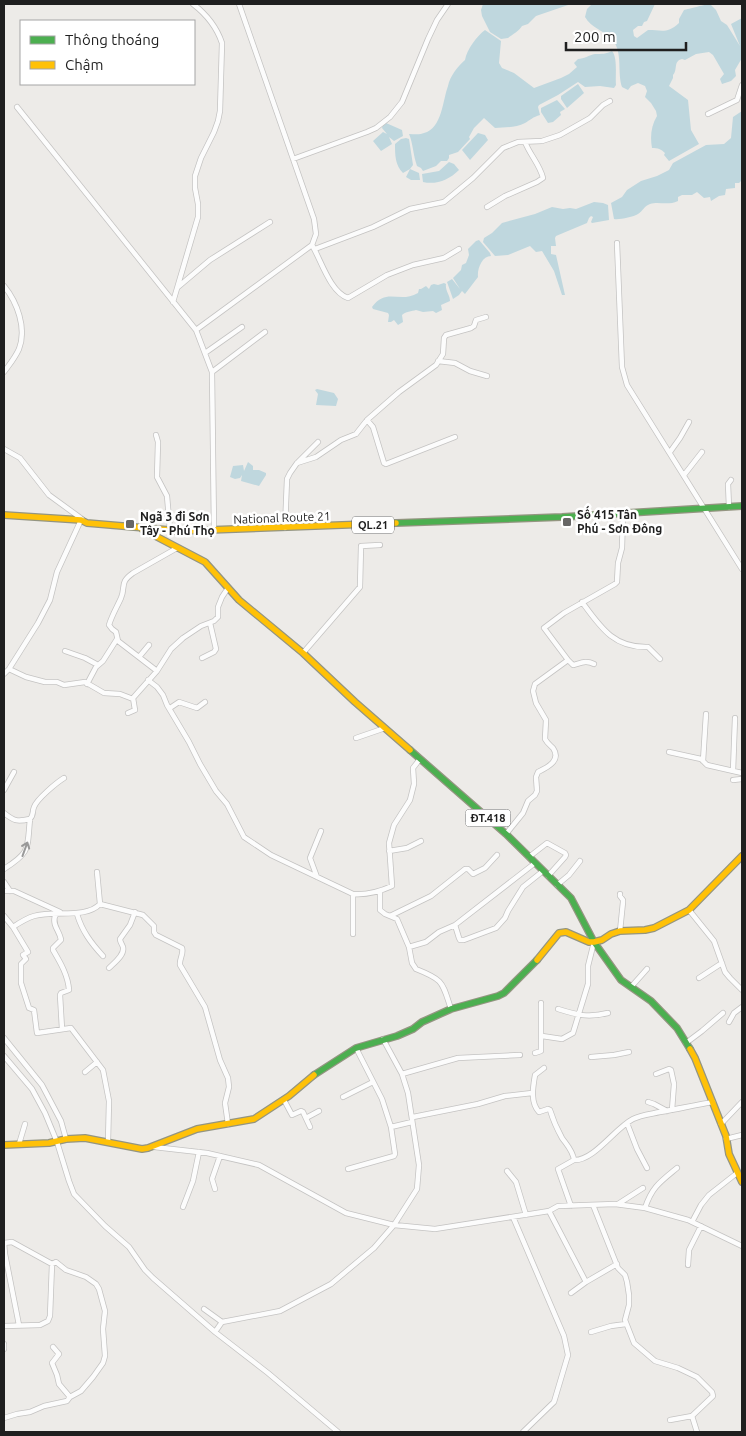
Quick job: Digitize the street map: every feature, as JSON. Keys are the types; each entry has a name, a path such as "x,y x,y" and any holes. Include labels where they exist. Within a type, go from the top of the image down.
{"main road":[{"name":"National Route 21","path":"4,515 81,520 87,523 170,531 552,518 742,506"},
{"name":"ĐT.418","path":"142,529 205,562 239,600 303,653 506,834 571,898 594,942 621,980 651,1001 677,1028 695,1058 721,1124 729,1154 742,1182"},
{"path":"4,1145 49,1143 85,1138 142,1148 154,1147 197,1129 254,1119 284,1100 314,1075 344,1054 356,1048 397,1036 451,1009 491,999 504,993 559,934 566,932 589,942 594,942 620,931 654,928 689,910 742,856"}],"street":[{"path":"173,302 198,218 195,188 197,167 214,132 220,111 222,43 208,18 193,4"},
{"path":"239,4 316,224 314,247 329,279 344,296 348,298 387,275 413,265 444,258 460,248"},
{"path":"293,159 367,132 376,128 390,117 402,102 428,39 437,20 448,4"},
{"path":"708,114 737,100 742,85"},
{"path":"196,330 314,247 373,227 410,209 444,202 473,178 503,148 512,144 542,141 560,135 590,118 610,101"},
{"path":"17,107 196,330 212,372 214,530"},
{"path":"487,208 505,196 543,178 525,142"},
{"path":"177,288 210,260 270,222"},
{"path":"616,243 623,374 627,385 742,569"},
{"path":"4,286 17,307 21,339 15,358 4,372"},
{"path":"297,463 316,457 341,440 354,435 367,420 438,362 444,350 444,338 446,335 471,328 476,320 486,317"},
{"path":"205,353 242,327"},
{"path":"212,372 265,332"},
{"path":"438,362 455,363 470,371 487,376"},
{"path":"367,420 373,427 384,463 386,464 455,437"},
{"path":"670,452 689,422"},
{"path":"156,435 158,442 157,478 167,496 170,531"},
{"path":"285,528 287,479 297,463 318,442"},
{"path":"4,449 20,458 49,495 87,523"},
{"path":"684,475 702,452"},
{"path":"729,508 728,484 731,480"},
{"path":"594,664 585,662 572,665 544,628 582,602 615,584 623,539 623,513"},
{"path":"4,674 38,623 50,600 57,572 81,520"},
{"path":"303,653 360,587 361,546 380,545"},
{"path":"87,684 117,639 116,632 109,625 121,598 126,578 177,548"},
{"path":"128,713 135,709 133,699 157,671 171,649 183,638 218,617 218,607 228,588"},
{"path":"582,602 602,629 608,634 621,642 633,646 648,647 660,659"},
{"path":"202,658 216,649 210,623"},
{"path":"117,639 157,671"},
{"path":"140,657 149,645"},
{"path":"65,651 85,658 98,666"},
{"path":"506,834 523,813 528,801 535,795 538,772 550,766 555,757 553,748 545,739 546,720 536,703 533,691 535,684 568,660"},
{"path":"9,669 26,677 45,682 57,682 64,685 80,682 104,693 120,694 133,699"},
{"path":"148,680 163,695 200,764 216,791 227,804 244,837 271,855 353,894 364,895 380,892 392,886 389,843 394,825 410,800 414,784 413,768 420,759"},
{"path":"170,708 179,702 197,708 205,702"},
{"path":"703,761 706,714"},
{"path":"733,771 735,718"},
{"path":"356,738 385,728"},
{"path":"669,752 703,761 707,765 742,773"},
{"path":"4,790 14,772"},
{"path":"4,869 22,857 26,850 30,819 33,815 34,806 55,783 64,778"},
{"path":"733,780 742,779"},
{"path":"4,814 14,820 30,819"},
{"path":"318,877 310,858 321,831"},
{"path":"389,851 407,848 421,841"},
{"path":"455,925 460,940 496,928 505,918 523,887 545,874 566,855 547,843 529,857"},
{"path":"390,916 431,896 465,869 468,869 473,874 485,868 497,855"},
{"path":"557,884 580,861"},
{"path":"409,947 426,942 439,932 455,925 535,863"},
{"path":"97,872 100,904"},
{"path":"4,882 10,891"},
{"path":"4,891 10,891 61,912 77,914 96,908 100,904"},
{"path":"380,892 380,910 399,922 409,947 412,963 416,969 429,974 442,984 451,1009"},
{"path":"353,894 353,934"},
{"path":"620,894 623,902 620,931"},
{"path":"100,904 143,915 154,926 156,935 182,948 180,965 204,1005 220,1060 228,1080 229,1087 225,1103 228,1124"},
{"path":"689,910 714,941 725,972 742,990"},
{"path":"12,927 34,916 61,912"},
{"path":"61,912 54,919 54,925 61,940 53,950 65,972 69,987 69,990 60,995 62,1029"},
{"path":"109,968 123,952 120,939 130,925 135,912"},
{"path":"77,914 84,933 103,956"},
{"path":"4,916 28,952 23,956 26,959 21,964 21,983 29,1008 34,1010 37,1033 70,1028 103,1070 109,1100 108,1142"},
{"path":"542,1036 562,1039 573,1033 588,984 588,966 594,942"},
{"path":"699,978 722,963"},
{"path":"631,987 648,969"},
{"path":"535,1053 541,1052 541,1003"},
{"path":"729,1022 734,1013 742,1007"},
{"path":"558,1009 578,1016 608,1012"},
{"path":"686,1043 723,1013"},
{"path":"4,1038 42,1085 60,1121 61,1140 69,1182 78,1198 129,1247 148,1273 215,1332 268,1373 338,1432"},
{"path":"215,1332 222,1322 280,1311 331,1284 374,1248 394,1225 417,1189 419,1165 408,1093 402,1074 383,1039"},
{"path":"348,1169 394,1156 395,1154 391,1127 382,1099 356,1048"},
{"path":"591,1057 629,1052"},
{"path":"402,1074 458,1058 520,1055"},
{"path":"4,1056 32,1089 61,1140"},
{"path":"85,1072 97,1062"},
{"path":"544,1068 535,1075 532,1092 537,1111 550,1110 562,1138 572,1152 574,1160"},
{"path":"656,1074 671,1070 674,1084 672,1110"},
{"path":"343,1097 373,1082"},
{"path":"391,1127 412,1119 505,1096 532,1092"},
{"path":"284,1100 292,1115 303,1112 310,1127"},
{"path":"648,1102 667,1111"},
{"path":"571,1206 558,1169 574,1160 589,1156 634,1118 713,1102"},
{"path":"721,1124 742,1102"},
{"path":"306,1118 319,1111"},
{"path":"627,1123 636,1149 647,1168"},
{"path":"19,1144 25,1124"},
{"path":"726,1139 742,1136"},
{"path":"154,1147 200,1152 259,1165 346,1213 394,1225 435,1229 549,1211 558,1206 618,1204 662,1212 692,1222 742,1246"},
{"path":"183,1207 193,1181 200,1152"},
{"path":"215,1189 212,1179 220,1156"},
{"path":"645,1208 650,1193 677,1168"},
{"path":"507,1171 516,1182 526,1215"},
{"path":"692,1222 709,1195 737,1173"},
{"path":"618,1204 643,1188"},
{"path":"593,1205 617,1264 624,1275 629,1295 625,1320 634,1343 655,1361 678,1368 697,1377 712,1392 713,1396 692,1416 670,1420"},
{"path":"549,1211 586,1282"},
{"path":"513,1217 564,1336 568,1355 554,1402 523,1432"},
{"path":"688,1265 689,1250 701,1226"},
{"path":"4,1418 66,1401 81,1391 103,1363 105,1356 103,1329 105,1309 96,1284 86,1277 66,1270 56,1262 52,1264 12,1242 4,1243 19,1325"},
{"path":"4,1326 40,1325 49,1318 52,1264"},
{"path":"571,1293 617,1264"},
{"path":"204,1309 222,1322"},
{"path":"591,1332 626,1324"},
{"path":"4,1344 4,1349"},
{"path":"53,1347 59,1354 52,1364 58,1381 70,1397"},
{"path":"692,1416 697,1432"}],"water":[{"path":"483,4 571,4 536,16 508,38 501,39 490,32 482,16"},
{"path":"592,4 655,4 647,21 642,26 638,26 633,30 634,36 637,38 648,30 664,31 671,29 679,23 684,10 710,4 716,10 721,21 727,25 740,46 731,24 742,18 742,58 735,70 736,76 731,81 722,84 720,79 724,74 713,55 709,52 696,54 685,60 679,60 669,86 688,100 691,130 699,144 669,161 664,155 665,153 652,148 651,140 653,124 657,116 656,111 645,97 647,91 645,86 638,83 631,86 628,90 622,87 616,45 610,37 591,24 585,17 587,9"},
{"path":"485,30 501,41 499,63 502,68 514,73 534,88 569,74 577,67 574,63 578,59 612,51 616,62 616,85 614,88 600,86 585,87 578,82 539,105 540,115 518,126 495,128 484,118 474,128 469,137 470,139 458,152 449,155 447,161 441,161 436,166 423,171 417,166 409,134 422,134 435,126 451,79 457,68 465,60 473,43"},
{"path":"578,84 584,93 567,108 561,96"},
{"path":"557,100 565,109 560,112 561,115 553,122 548,123 541,112 541,108"},
{"path":"742,111 742,180 739,183 735,183 735,188 726,189 725,195 711,201 710,197 704,198 697,192 692,195 682,195 678,197 678,201 650,204 640,213 633,216 614,219 611,203 622,197 627,190 641,181 669,170 673,163 706,145 724,144 731,138 733,117"},
{"path":"386,123 402,130 403,136 394,141 389,137 392,144 381,151 373,141 383,132 387,134 382,128"},
{"path":"478,133 485,135 488,140 470,160 462,150"},
{"path":"401,139 409,139 413,165 403,173 395,156 395,144"},
{"path":"449,162 454,164 459,170 455,174 437,182 423,182 422,174 439,171"},
{"path":"410,169 419,173 420,180 411,180 406,177"},
{"path":"594,202 608,205 609,220 592,223 593,217 591,216 587,223 556,236 556,246 551,246 551,254 556,255 565,295 562,295 554,271 542,251 536,252 530,246 508,255 495,256 483,242 484,238 502,223 552,207 576,209"},
{"path":"479,240 491,256 485,258 479,267 478,277 465,294 462,291 453,299 447,282 452,279 460,289 453,278 461,270 462,265 466,263 469,255 468,249"},
{"path":"446,284 450,301 441,305 442,310 436,313 433,311 423,312 416,310 405,313 402,315 403,322 398,325 394,320 388,322 388,313 373,309 372,307 383,298 411,296 426,286 429,289 431,285"},
{"path":"315,390 334,393 338,399 336,406 316,405 318,394"},
{"path":"248,462 253,466 253,470 266,473 259,486 241,481 242,475 240,478 235,479 230,477 233,466 243,465 244,471"}],"traffic: fast":[{"path":"396,523 562,517 742,506"},
{"path":"410,750 506,834 571,898 594,942 621,980 651,1001 677,1028 690,1049"},
{"path":"314,1075 356,1048 397,1036 451,1009 504,993 537,960"}],"traffic: slow":[{"path":"4,515 81,520 87,523 181,531 396,523"},
{"path":"142,529 205,562 239,600 303,653 410,750"},
{"path":"537,960 559,933 566,932 589,942 594,942 620,931 654,928 689,910 742,856"},
{"path":"690,1049 726,1136 729,1154 742,1182"},
{"path":"4,1145 49,1143 66,1139 85,1138 142,1149 148,1148 197,1129 254,1119 289,1096 314,1075"}],"place":[{"name":"Số 415 Tân Phú - Sơn Đông","path":"567,522"},
{"name":"Ngã 3 đi Sơn Tây - Phú Thọ","path":"130,524"}]}
